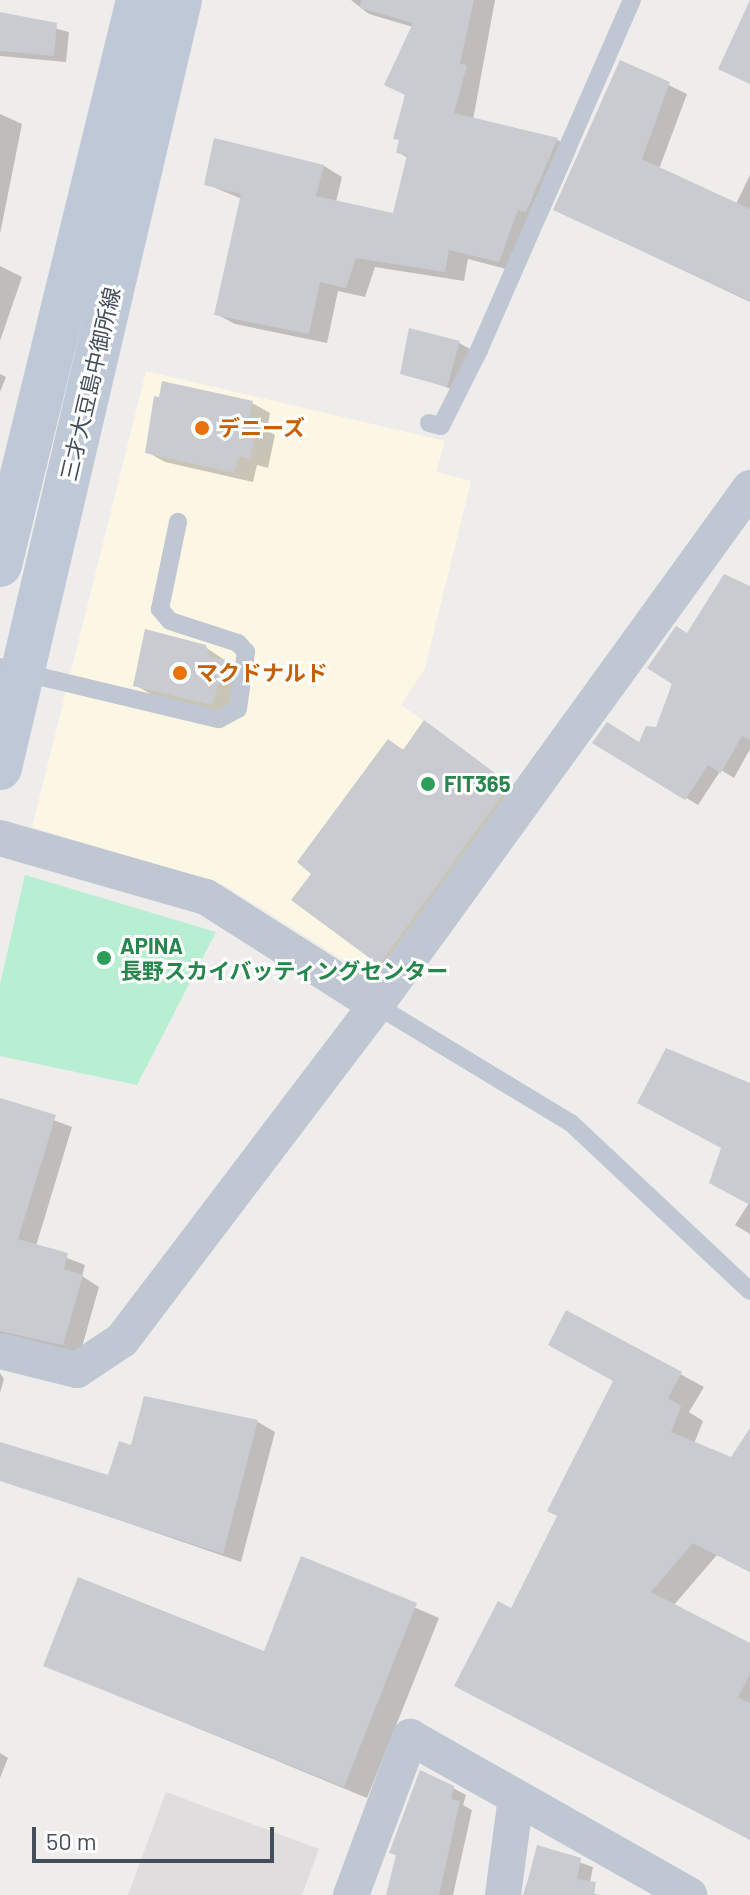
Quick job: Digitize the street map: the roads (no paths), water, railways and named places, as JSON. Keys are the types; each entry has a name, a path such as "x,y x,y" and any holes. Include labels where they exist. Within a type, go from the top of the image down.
{"main road":[{"name":"三才大豆島中御所線","path":"0,565 138,0"},
{"name":"三才大豆島中御所線","path":"0,768 12,670 180,0"}],"street":[{"path":"0,1351 77,1370 122,1340 376,1005 750,488"},
{"path":"0,838 206,897 376,1005"},
{"path":"351,1895 410,1737 676,1891"},
{"path":"503,1895 516,1798"}],"lane":[{"path":"429,423 441,426 479,350 632,0"},
{"path":"12,670 219,719 238,709 246,652 238,643 170,621 160,609 178,522"},
{"path":"376,1005 571,1123 750,1291"}],"place":[{"name":"デニーズ","path":"202,428"},
{"name":"マクドナルド","path":"180,673"},
{"name":"FIT365","path":"428,784"},
{"name":"APINA 長野スカイバッティングセンター","path":"104,958"}]}
